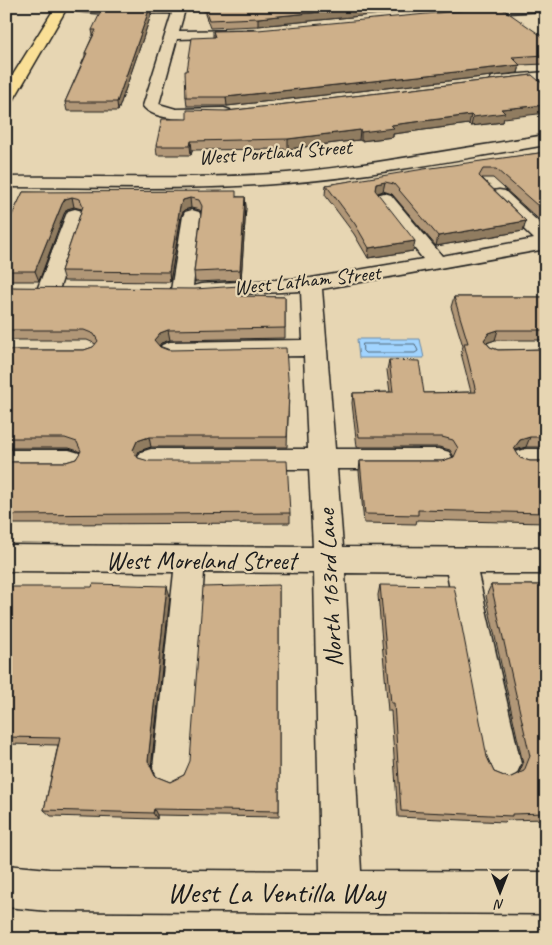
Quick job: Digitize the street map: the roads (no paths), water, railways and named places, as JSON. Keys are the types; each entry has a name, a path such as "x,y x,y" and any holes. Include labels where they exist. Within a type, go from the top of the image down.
{"main road":[{"path":"6,99 62,6"}],"street":[{"path":"68,6 87,9 179,8 151,106 158,112 236,112"},
{"path":"450,13 505,7 546,7"},
{"path":"171,35 213,35 268,31"},
{"path":"486,82 546,76"},
{"name":"West Portland Street","path":"6,182 205,182 286,178 335,173 546,140"},
{"path":"487,184 546,241"},
{"path":"384,199 438,263"},
{"path":"49,290 75,215"},
{"name":"West Latham Street","path":"192,216 173,290 311,284 438,263 546,241"},
{"name":"North 163rd Lane","path":"311,284 329,560 341,893"},
{"path":"170,350 315,348"},
{"path":"151,459 439,459"},
{"path":"6,460 69,460"},
{"name":"West Moreland Street","path":"6,558 546,561"},
{"path":"172,768 190,560"},
{"path":"460,561 502,764"},
{"name":"West La Ventilla Way","path":"6,886 49,890 546,893"}],"water":[{"path":"357,339 420,339 424,358 359,358"}]}
